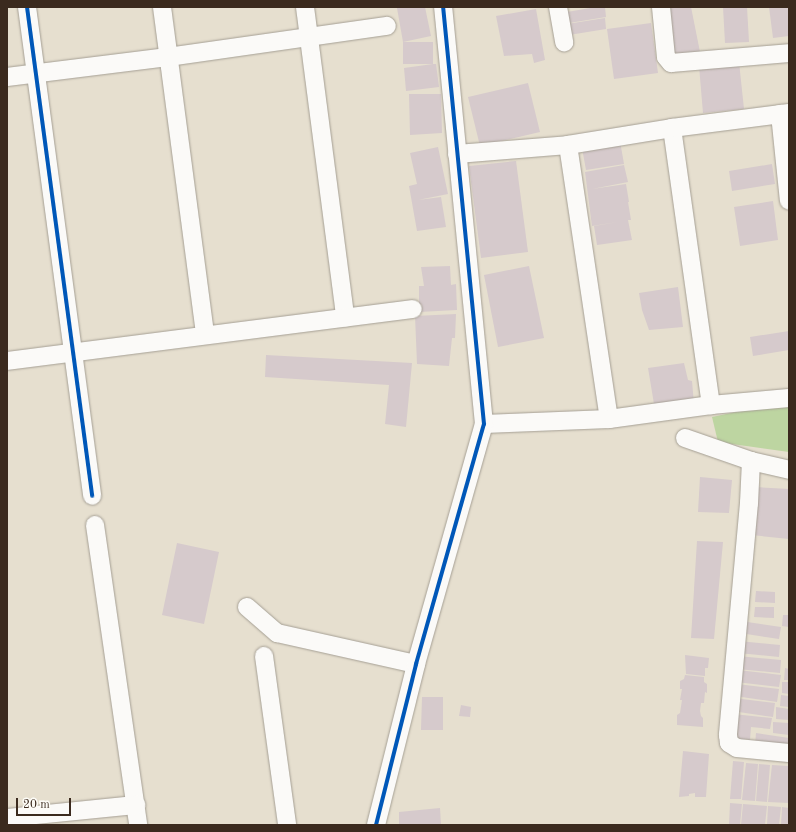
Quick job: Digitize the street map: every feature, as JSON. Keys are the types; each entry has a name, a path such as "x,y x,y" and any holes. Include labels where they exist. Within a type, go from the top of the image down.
{"street":[{"path":"27,7 92,496"},
{"path":"162,7 205,334"},
{"path":"305,7 345,317"},
{"path":"376,825 416,664 484,424 443,7"},
{"path":"558,7 564,42"},
{"path":"661,7 666,57 672,63 789,53"},
{"path":"7,77 168,57 387,26"},
{"path":"457,154 568,145 672,128 784,114 789,201"},
{"path":"672,128 711,405"},
{"path":"568,145 609,419"},
{"path":"7,361 412,308"},
{"path":"484,424 609,419 711,405 789,398"},
{"path":"685,438 751,461 789,470"},
{"path":"751,461 749,503 728,735 729,743 737,748 789,754"},
{"path":"94,525 138,825"},
{"path":"247,607 277,632 416,664"},
{"path":"264,656 287,825"},
{"path":"7,818 136,805"}],"green space":[{"path":"789,404 789,452 718,442 712,417 755,408"}],"building":[{"path":"425,7 431,36 403,42 397,8"},
{"path":"605,7 606,17 569,23 567,12"},
{"path":"666,7 691,7 700,52 675,57"},
{"path":"723,7 747,7 749,42 725,43"},
{"path":"769,7 789,7 789,36 773,38"},
{"path":"536,9 545,60 534,63 532,54 504,56 496,16"},
{"path":"605,18 606,29 569,35 567,24"},
{"path":"651,23 658,73 614,79 607,29"},
{"path":"403,42 433,42 433,64 403,64"},
{"path":"739,62 744,109 703,113 699,66"},
{"path":"436,64 439,87 406,91 404,68"},
{"path":"528,83 540,132 480,146 468,97"},
{"path":"409,94 441,94 442,133 410,135"},
{"path":"620,141 624,164 586,170 582,148"},
{"path":"438,147 448,194 418,200 441,197 446,227 417,231 409,186 417,184 410,153"},
{"path":"516,161 528,252 481,258 469,166"},
{"path":"772,164 775,184 732,191 729,171"},
{"path":"624,165 628,182 592,189 626,184 631,220 628,220 632,240 597,245 594,226 618,222 592,226 585,172"},
{"path":"773,201 778,240 740,246 734,207"},
{"path":"450,266 451,285 456,284 457,310 419,312 419,286 424,286 421,267"},
{"path":"529,266 544,338 498,347 484,275"},
{"path":"678,287 683,327 649,330 642,310 639,293"},
{"path":"456,314 455,338 452,338 449,366 417,364 415,316"},
{"path":"789,331 789,350 753,356 750,337"},
{"path":"266,355 412,363 406,427 385,424 389,385 265,377"},
{"path":"684,363 688,380 692,381 694,404 655,410 648,368"},
{"path":"700,477 732,480 729,513 698,512"},
{"path":"754,487 789,489 789,539 751,535"},
{"path":"697,541 723,542 714,639 691,638"},
{"path":"177,543 219,552 204,624 162,615"},
{"path":"756,591 775,592 775,603 755,602"},
{"path":"755,607 774,607 774,618 754,617"},
{"path":"783,615 789,615 789,627 782,626"},
{"path":"741,621 781,627 779,639 740,633"},
{"path":"739,641 780,645 779,657 738,653"},
{"path":"685,655 709,658 708,668 705,668 705,676 686,674"},
{"path":"738,656 781,660 780,673 737,669"},
{"path":"785,668 789,669 789,680 784,680"},
{"path":"738,670 781,675 779,687 736,682"},
{"path":"685,675 704,677 704,682 707,684 707,693 705,692 704,703 701,703 700,711 703,718 703,727 677,725 677,715 680,713 682,700 680,700 682,689 680,689 680,681 684,679"},
{"path":"782,682 789,682 789,694 782,693"},
{"path":"737,684 779,689 777,702 735,696"},
{"path":"781,695 789,696 789,707 780,706"},
{"path":"422,697 443,697 443,730 421,730"},
{"path":"734,698 775,703 773,717 732,711"},
{"path":"461,705 471,707 470,717 459,716"},
{"path":"776,707 789,709 789,720 776,719"},
{"path":"733,714 772,718 770,729 751,727 750,740 734,738"},
{"path":"773,722 789,723 789,735 773,733"},
{"path":"756,733 789,738 789,749 755,745"},
{"path":"683,751 709,754 706,797 695,797 695,793 689,794 689,796 679,797"},
{"path":"733,761 744,762 741,799 730,799"},
{"path":"746,763 758,764 755,801 742,800"},
{"path":"759,764 770,765 767,802 756,801"},
{"path":"772,765 789,766 789,803 768,802"},
{"path":"730,803 742,804 740,825 729,825"},
{"path":"743,804 767,806 765,825 741,825"},
{"path":"768,806 781,807 779,825 767,825"},
{"path":"782,807 789,808 789,825 781,825"},
{"path":"440,808 441,825 399,825 399,812"}],"cycle path":[{"path":"27,7 92,496"},
{"path":"376,825 416,664 484,424 443,7"}]}
